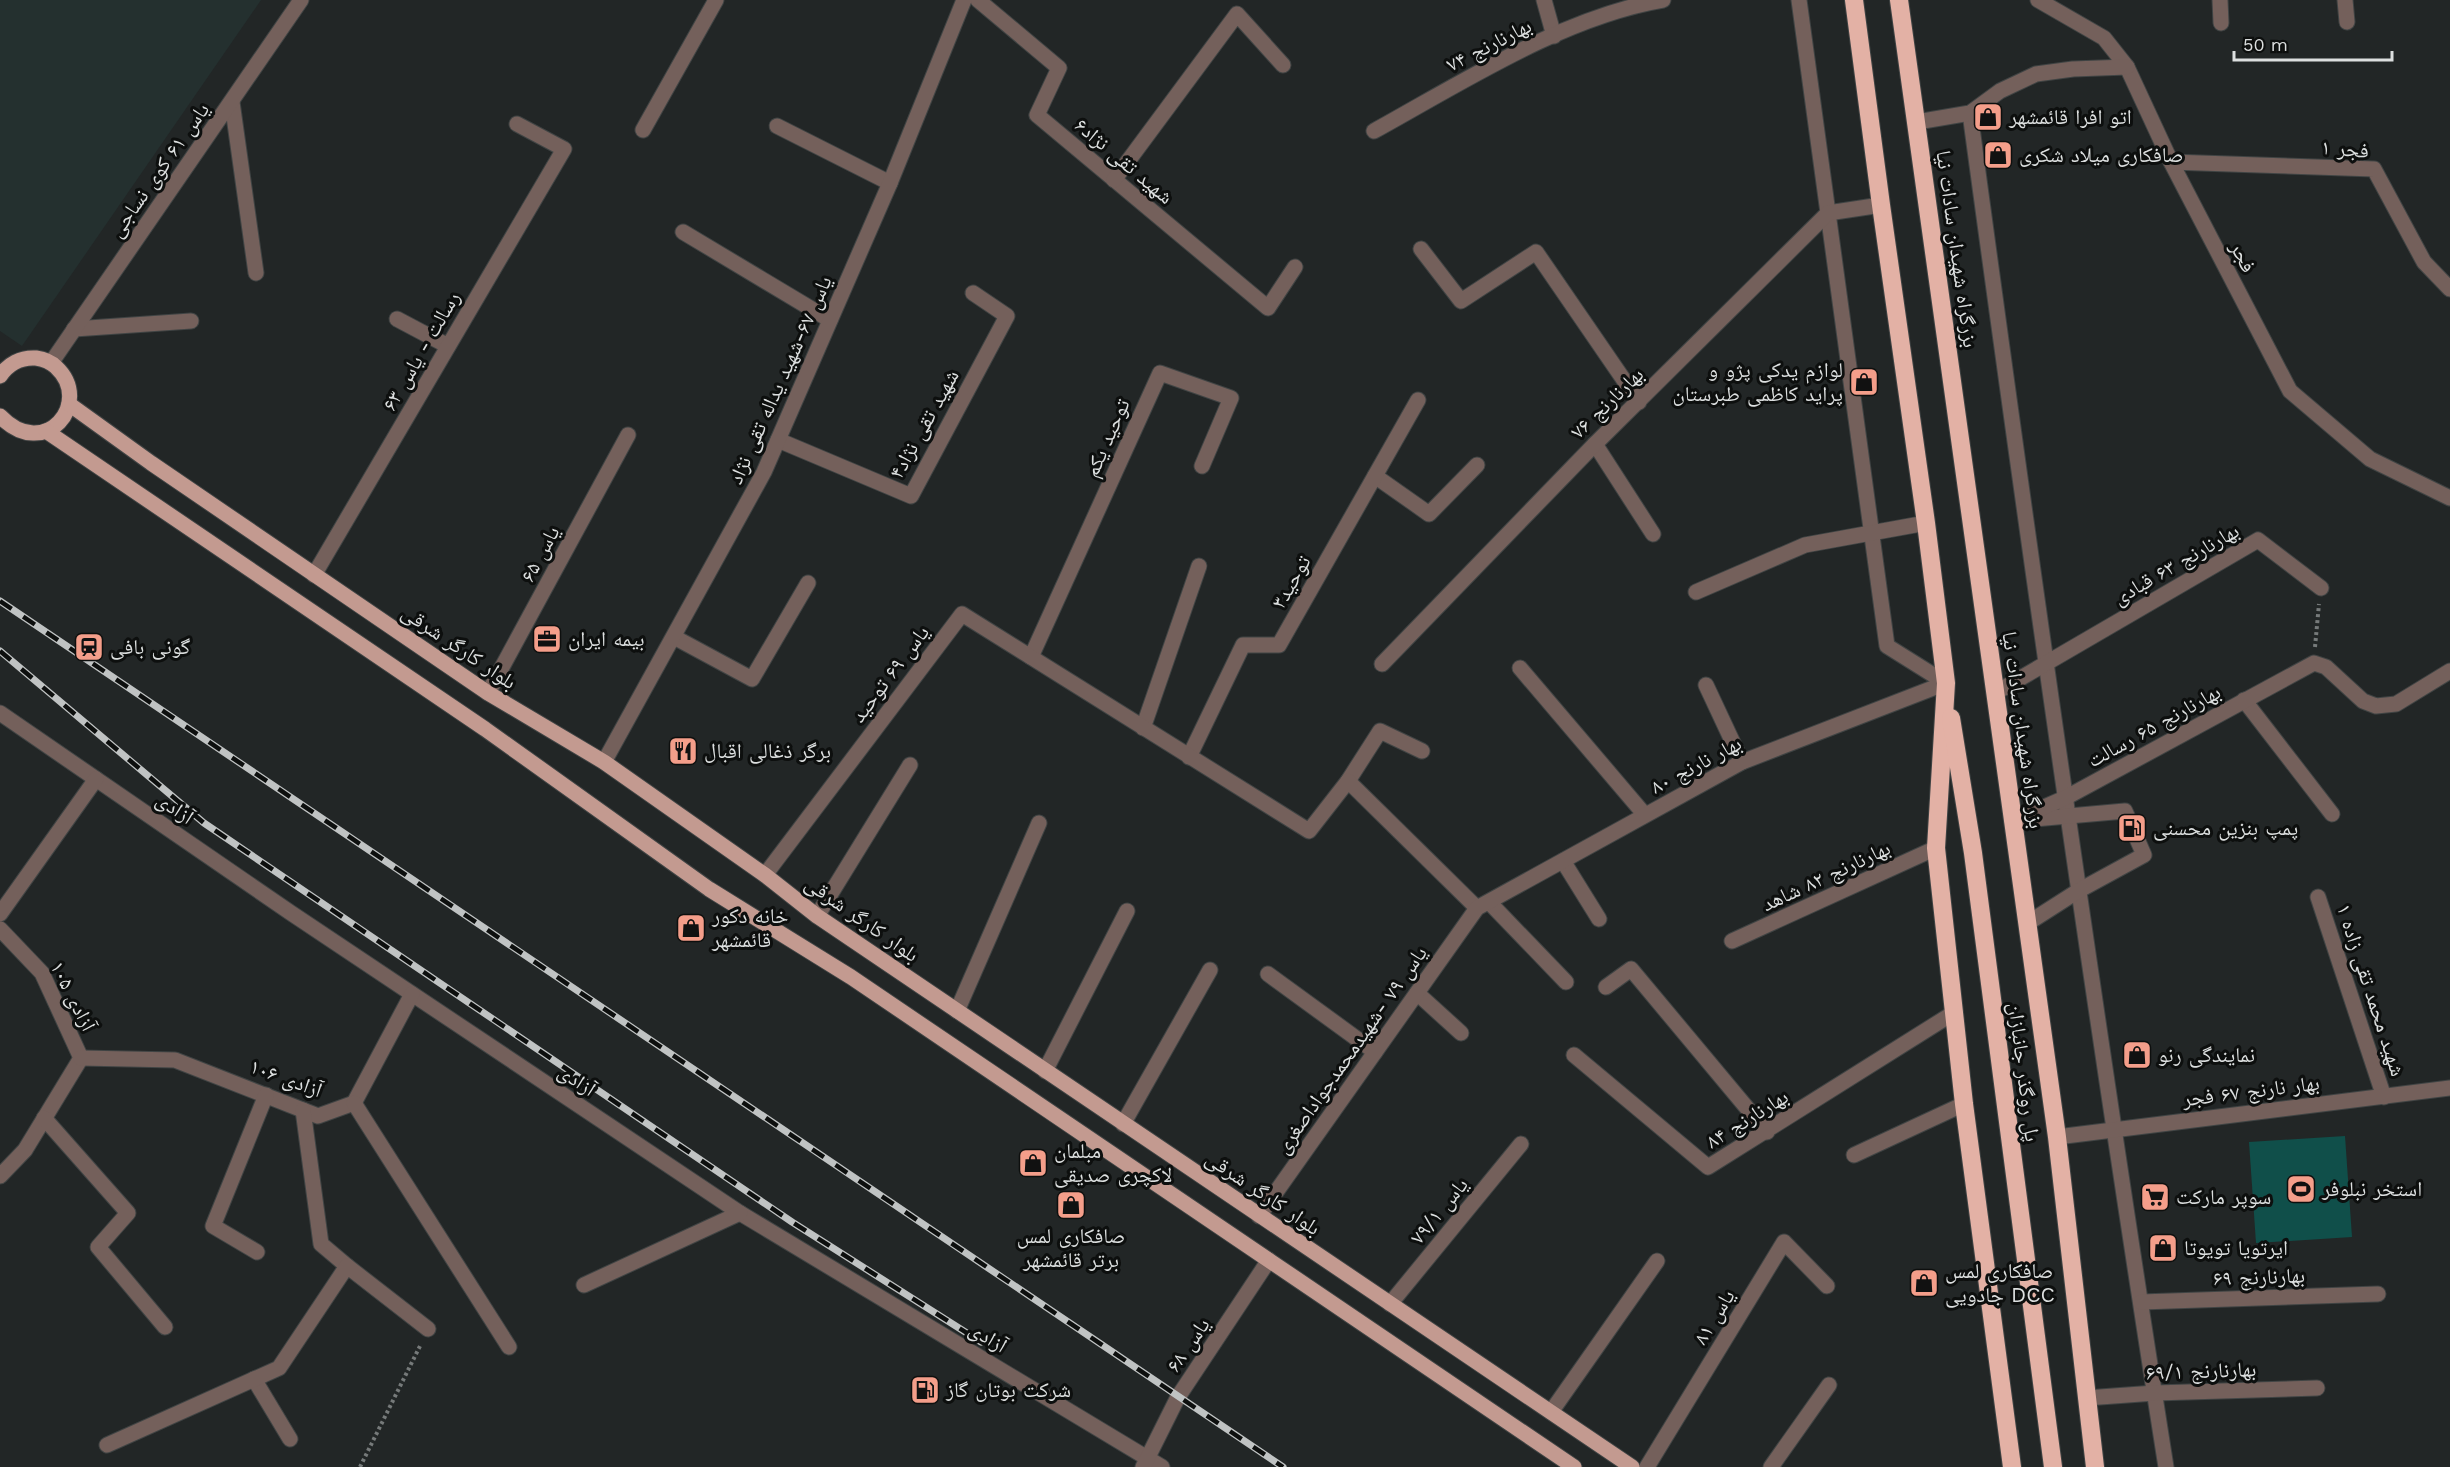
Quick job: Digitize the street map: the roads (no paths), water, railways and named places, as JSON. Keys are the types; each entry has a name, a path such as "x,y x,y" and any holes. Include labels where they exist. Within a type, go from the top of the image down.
{"highway":[{"path":"1854,0 1946,683 1936,848 1964,1104 2012,1467"},
{"name":"بزرگراه شهیدان سادات نیا","path":"1899,0 2057,1137 2095,1467"},
{"name":"پل روگذر جانبازان","path":"1946,683 1973,853 2053,1467"}],"main road":[{"path":"0,376 6,360 38,358 51,363 63,374 69,388 69,404 65,416 57,425 46,431 28,434 12,428 0,416"},
{"name":"بلوار کارگر شرقی","path":"69,404 151,463 488,693 604,762 765,875 817,916 1632,1467"},
{"path":"46,431 485,729 709,889 851,977 1574,1467"}],"street":[{"name":"یاس ۶۱ کوی نساجی","path":"51,363 301,0"},
{"path":"643,130 716,0"},
{"name":"یاس ۶۷-شهید یداله تقی نژاد","path":"604,762 764,472 890,183 964,0"},
{"name":"شهید تقی نژاد۶","path":"978,0 1059,68 1037,116 1268,308 1294,267"},
{"path":"1544,0 1554,36"},
{"name":"بهارنارنج ۷۴","path":"1374,131 1532,45 1629,6 1663,0"},
{"path":"1799,0 1887,646 1946,683"},
{"name":"فجر","path":"2038,0 2104,38 2127,67 2171,162 2290,391 2370,459 2450,498"},
{"path":"2220,0 2221,22"},
{"path":"2345,0 2347,22"},
{"path":"1114,180 1237,14 1283,66"},
{"path":"1917,122 1970,113 2000,91 2036,74 2073,69 2127,67"},
{"path":"232,102 256,273"},
{"path":"1970,113 2067,817 2166,1467"},
{"name":"رسالت - یاس ۶۳","path":"314,575 564,149 518,124"},
{"path":"777,126 890,183"},
{"name":"فجر ۱","path":"2171,162 2374,169 2424,262 2450,289"},
{"path":"1828,213 1881,205"},
{"name":"بهارنارنج ۷۶","path":"1382,664 1595,444 1828,213"},
{"path":"682,232 830,320"},
{"path":"1421,249 1461,301 1536,252 1639,402"},
{"name":"شهید تقی نژاد۴","path":"778,440 911,496 1007,316 973,293"},
{"path":"397,319 448,346"},
{"path":"74,329 191,321"},
{"name":"توحید یکم","path":"1030,657 1160,373 1231,398 1202,466"},
{"name":"توحید۳","path":"1189,757 1243,645 1279,645 1418,400"},
{"name":"یاس ۶۵","path":"488,693 628,435"},
{"path":"1595,444 1653,534"},
{"path":"1375,476 1429,514 1477,465"},
{"path":"1696,592 1805,545 1926,523"},
{"name":"بهارنارنج ۶۳ قبادی","path":"2045,664 2258,540 2321,588"},
{"path":"1143,728 1199,566"},
{"path":"674,637 752,679 808,583"},
{"name":"یاس ۶۹ توحید","path":"765,875 962,614 1030,657"},
{"path":"1030,657 1309,831 1348,781 1380,731 1422,751"},
{"name":"بهارنارنج ۶۵ رسالت","path":"2012,821 2065,798 2314,663 2326,667 2363,701 2376,706 2396,704 2450,671"},
{"path":"1995,693 2045,664"},
{"path":"1520,668 1645,815"},
{"name":"بهار نارنج ۸۰","path":"1483,905 1742,762 1946,683"},
{"path":"1706,685 1742,762"},
{"path":"2244,700 2332,814"},
{"name":"آزادی","path":"0,713 412,994 740,1213 1145,1462 1162,1467"},
{"path":"817,916 910,765"},
{"path":"0,914 96,779"},
{"path":"1348,781 1566,982"},
{"path":"2012,821 2125,811 2144,855 2078,891 2028,923"},
{"path":"957,1011 1039,823"},
{"name":"بهارنارنج ۸۲ شاهد","path":"1732,941 1936,848"},
{"path":"1563,861 1599,919"},
{"name":"شهید محمد تقی زاده ۱","path":"2318,897 2384,1097"},
{"name":"یاس ۷۹ -شهیدمحمدجواداصغری","path":"1259,1216 1417,993 1483,905"},
{"path":"1045,1071 1127,911"},
{"name":"آزادی ۱۰۵","path":"0,929 42,973 81,1058 25,1150 0,1176"},
{"path":"1606,987 1631,969 1767,1132"},
{"path":"1123,1124 1210,970"},
{"path":"1268,974 1375,1052"},
{"path":"1417,993 1461,1033"},
{"path":"412,994 354,1102 509,1347"},
{"name":"بهارنارنج ۸۴","path":"1574,1055 1708,1167 1955,1012"},
{"name":"آزادی ۱۰۶","path":"81,1058 175,1060 318,1116 354,1102"},
{"name":"بهار نارنج ۶۷ فجر","path":"2057,1137 2450,1088"},
{"path":"257,1252 213,1226 266,1095"},
{"path":"1854,1155 1964,1104"},
{"path":"303,1110 321,1245 428,1329"},
{"path":"44,1118 128,1213 98,1247 165,1327"},
{"name":"یاس ۷۹/۱","path":"1390,1304 1521,1144"},
{"path":"584,1285 740,1213"},
{"name":"یاس ۸۱","path":"1647,1467 1784,1242 1827,1286"},
{"name":"یاس ۶۸","path":"1145,1462 1178,1396 1269,1260"},
{"path":"1551,1412 1657,1261"},
{"path":"107,1445 279,1368 347,1266"},
{"name":"بهارنارنج ۶۹","path":"2140,1302 2378,1294"},
{"path":"254,1379 290,1439"},
{"path":"1772,1467 1829,1384"},
{"name":"بهارنارنج ۶۹/۱","path":"2086,1398 2318,1388"}],"water":[{"name":"استخر نبلوفر","path":"2345,1136 2352,1237 2256,1243 2249,1142"}],"railway":[{"path":"0,601 1283,1467"},
{"path":"0,651 204,823 792,1222 981,1342"}],"place":[{"name":"اتو افرا قائمشهر","path":"1988,117"},
{"name":"صافکاری میلاد شکری","path":"1998,155"},
{"name":"لوازم یدکی پژو و پراید کاظمی طبرستان","path":"1864,382"},
{"name":"بیمه ایران","path":"547,639"},
{"name":"گونی بافی","path":"89,647"},
{"name":"برگر ذغالی اقبال","path":"683,751"},
{"name":"پمپ بنزین محسنی","path":"2132,828"},
{"name":"خانه دکور قائمشهر","path":"691,928"},
{"name":"نمایندگی رنو","path":"2137,1055"},
{"name":"مبلمان لاکچری صدیقی","path":"1033,1163"},
{"name":"استخر نبلوفر","path":"2301,1189"},
{"name":"سوپر مارکت","path":"2155,1197"},
{"name":"صافکاری لمس برتر قائمشهر","path":"1071,1205"},
{"name":"ایرتویا تویوتا","path":"2163,1248"},
{"name":"صافکاری لمس جادویی DCC","path":"1924,1283"},
{"name":"شرکت بوتان گاز","path":"925,1390"}]}
